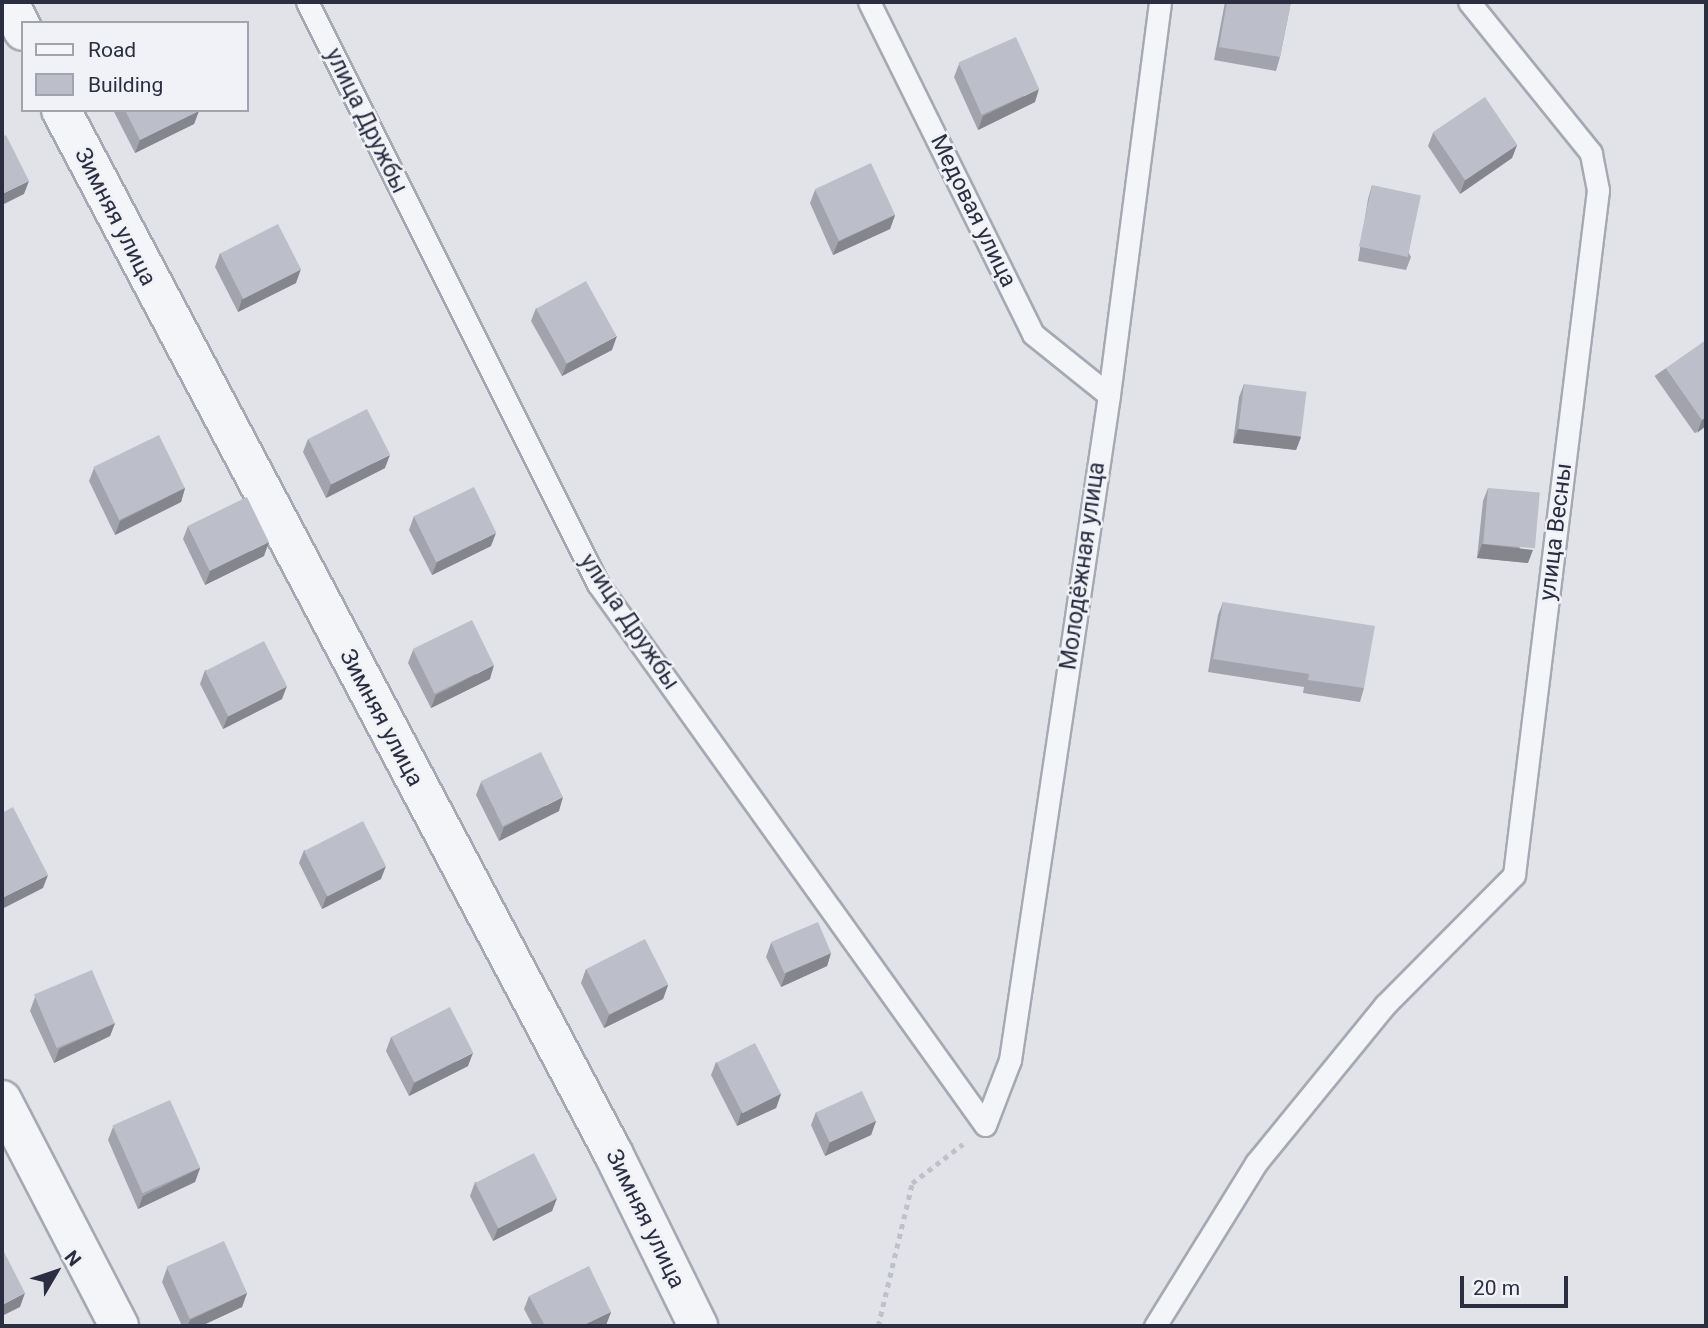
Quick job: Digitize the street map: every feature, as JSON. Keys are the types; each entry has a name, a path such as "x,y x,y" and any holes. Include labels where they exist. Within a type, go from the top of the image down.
{"street":[{"path":"9,2 21,27"},
{"name":"Зимняя улица","path":"62,112 613,1153 698,1326"},
{"path":"2,1100 119,1326"}],"lane":[{"name":"улица Дружбы","path":"307,2 598,584 985,1125"},
{"name":"Медовая улица","path":"869,2 1033,334 1109,395"},
{"name":"Молодёжная улица","path":"985,1125 1010,1060 1109,395 1160,2"},
{"name":"улица Весны","path":"1154,1326 1256,1163 1385,1004 1514,875 1598,190 1591,153 1469,2"}],"path":[{"path":"878,1326 912,1183 985,1125"}],"building":[{"path":"1227,2 1291,2 1280,57 1219,47"},
{"path":"1016,37 1039,89 982,115 958,63"},
{"path":"1485,97 1517,145 1465,180 1433,132"},
{"path":"126,112 197,112 140,140"},
{"path":"6,135 29,181 2,194 2,137"},
{"path":"871,163 895,215 839,241 815,189"},
{"path":"1372,185 1421,195 1408,257 1359,247"},
{"path":"278,224 301,269 243,299 220,254"},
{"path":"586,281 617,336 567,364 536,309"},
{"path":"1706,340 1706,416 1702,420 1666,368"},
{"path":"1244,384 1307,392 1301,436 1239,429"},
{"path":"367,409 390,454 331,484 308,439"},
{"path":"159,435 185,488 119,520 93,467"},
{"path":"474,487 496,533 436,562 414,516"},
{"path":"1488,488 1540,493 1535,548 1483,544"},
{"path":"247,497 269,542 210,571 188,526"},
{"path":"1223,602 1375,626 1364,688 1308,680 1309,674 1213,659"},
{"path":"472,620 494,665 435,694 413,649"},
{"path":"264,641 287,686 228,716 205,671"},
{"path":"541,752 563,797 503,826 481,781"},
{"path":"13,807 48,875 2,898 2,813"},
{"path":"363,821 386,866 327,896 304,851"},
{"path":"818,922 831,953 784,973 771,942"},
{"path":"645,939 668,984 609,1014 586,969"},
{"path":"92,970 115,1023 57,1048 34,995"},
{"path":"450,1007 473,1052 414,1082 391,1037"},
{"path":"755,1043 781,1094 743,1113 717,1063"},
{"path":"862,1091 876,1121 830,1142 816,1113"},
{"path":"170,1100 200,1168 143,1193 112,1126"},
{"path":"534,1153 557,1198 498,1228 475,1183"},
{"path":"224,1241 247,1293 190,1319 166,1267"},
{"path":"2,1248 25,1293 2,1305"},
{"path":"589,1266 611,1312 582,1326 545,1326 529,1296"}]}
